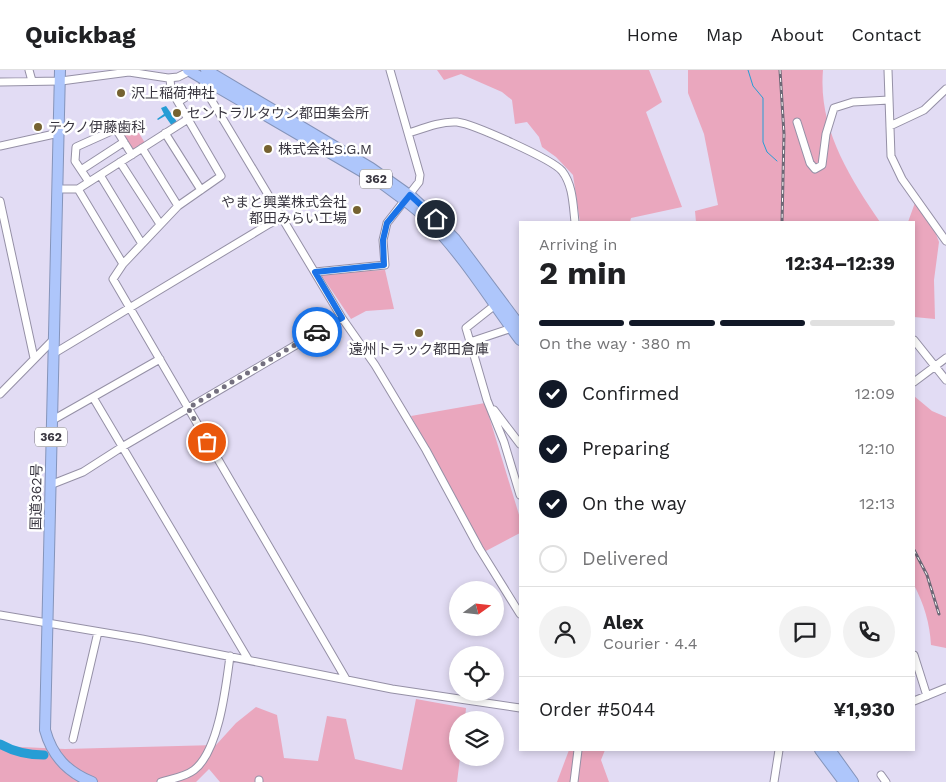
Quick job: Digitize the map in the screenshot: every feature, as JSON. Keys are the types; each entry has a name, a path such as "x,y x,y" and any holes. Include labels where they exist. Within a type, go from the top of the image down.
{"highway":[{"name":"国道362号","path":"60,70 44,710 48,742 54,755 66,768 92,782"},
{"name":"362","path":"206,70 371,168 408,198 455,239 516,327"},
{"name":"362","path":"189,71 408,198 463,260 495,305 516,327"},
{"path":"821,751 844,782"},
{"path":"831,751 853,782"}],"street":[{"path":"29,70 32,81"},
{"path":"315,272 384,265 384,234 390,218 408,198 418,182 420,175 390,70"},
{"path":"888,70 891,156 895,167 946,241"},
{"path":"0,82 60,81 129,72 170,78 189,71"},
{"path":"170,78 171,90 221,176 178,206 123,264 113,279 346,679"},
{"path":"178,102 203,86 342,318 374,365 426,450 479,548 519,612"},
{"path":"890,126 924,110 946,89"},
{"path":"797,122 810,164 815,169 822,165 826,134 834,108 853,102 889,100"},
{"path":"58,189 78,189 188,119"},
{"path":"409,133 441,124 464,124 549,161 561,170 569,183 575,221"},
{"path":"89,182 75,161 76,147 116,129 132,154"},
{"path":"0,146 59,133"},
{"path":"165,134 201,190"},
{"path":"81,170 124,142"},
{"path":"142,148 178,206"},
{"path":"120,162 160,224"},
{"path":"100,175 142,244"},
{"path":"78,189 123,264"},
{"path":"0,201 34,358"},
{"path":"53,354 282,218"},
{"path":"495,305 467,326 488,402 504,442 519,492"},
{"path":"50,486 83,472 122,447 342,318"},
{"path":"470,342 516,327"},
{"path":"0,394 54,339"},
{"path":"915,341 946,380"},
{"path":"915,381 946,358"},
{"path":"51,421 94,399 160,359"},
{"path":"94,399 248,659"},
{"path":"488,402 519,443"},
{"path":"0,615 98,632 143,636 392,689 519,708"},
{"path":"73,739 98,632"},
{"path":"161,782 192,771 205,757 222,705 230,656"},
{"path":"915,658 927,696"},
{"path":"915,701 946,688"},
{"path":"574,782 578,751"},
{"path":"774,782 779,751"},
{"path":"881,775 886,782"}],"shaded area":[{"path":"437,70 649,70 662,102 646,112 682,207 631,218 630,221 580,221 573,175 556,157 542,147 539,137 527,122 515,124 512,100 502,92 461,74 444,80"},
{"path":"688,70 823,70 825,112 838,150 857,187 879,221 696,221 695,211 718,205 704,134 688,93"},
{"path":"131,120 145,143 132,151 117,127"},
{"path":"916,200 930,218 939,242 934,280 935,319 915,317 915,221 908,221"},
{"path":"385,270 394,309 366,311 351,319 320,273"},
{"path":"915,397 932,411 946,417 946,648 931,645 926,614 915,587"},
{"path":"485,403 519,515 519,534 484,552 411,416"},
{"path":"416,699 466,708 466,711 449,711 449,766 459,766 457,782 220,782 209,769 196,782 0,782 0,746 65,749 216,745 236,723 256,707 277,715 284,758 318,761 327,716 346,719 355,759 402,770"},
{"path":"569,751 605,751 601,760 609,782 557,782"}],"water":[{"path":"166,106 177,122 172,126 165,116 157,119 164,114 161,108"}],"waterway":[{"path":"748,70 753,86 763,98 763,142 767,152 777,161"},
{"path":"0,744 21,752 44,755"}],"railway":[{"path":"780,70 784,134 782,221"},
{"path":"915,552 927,575 939,614"}],"way so far":[{"path":"207,442 188,408 317,332"}],"place":[{"name":"沢上稲荷神社","path":"121,93"},
{"name":"セントラルタウン都田集会所","path":"177,113"},
{"name":"テクノ伊藤歯科","path":"38,127"},
{"name":"株式会社S.G.M","path":"268,149"},
{"name":"やまと興業株式会社 都田みらい工場","path":"357,210"},
{"name":"遠州トラック都田倉庫","path":"419,333"}],"route":[{"path":"317,332 342,318 315,272 384,265 386,261 383,240 387,223 410,195 436,219"}]}
